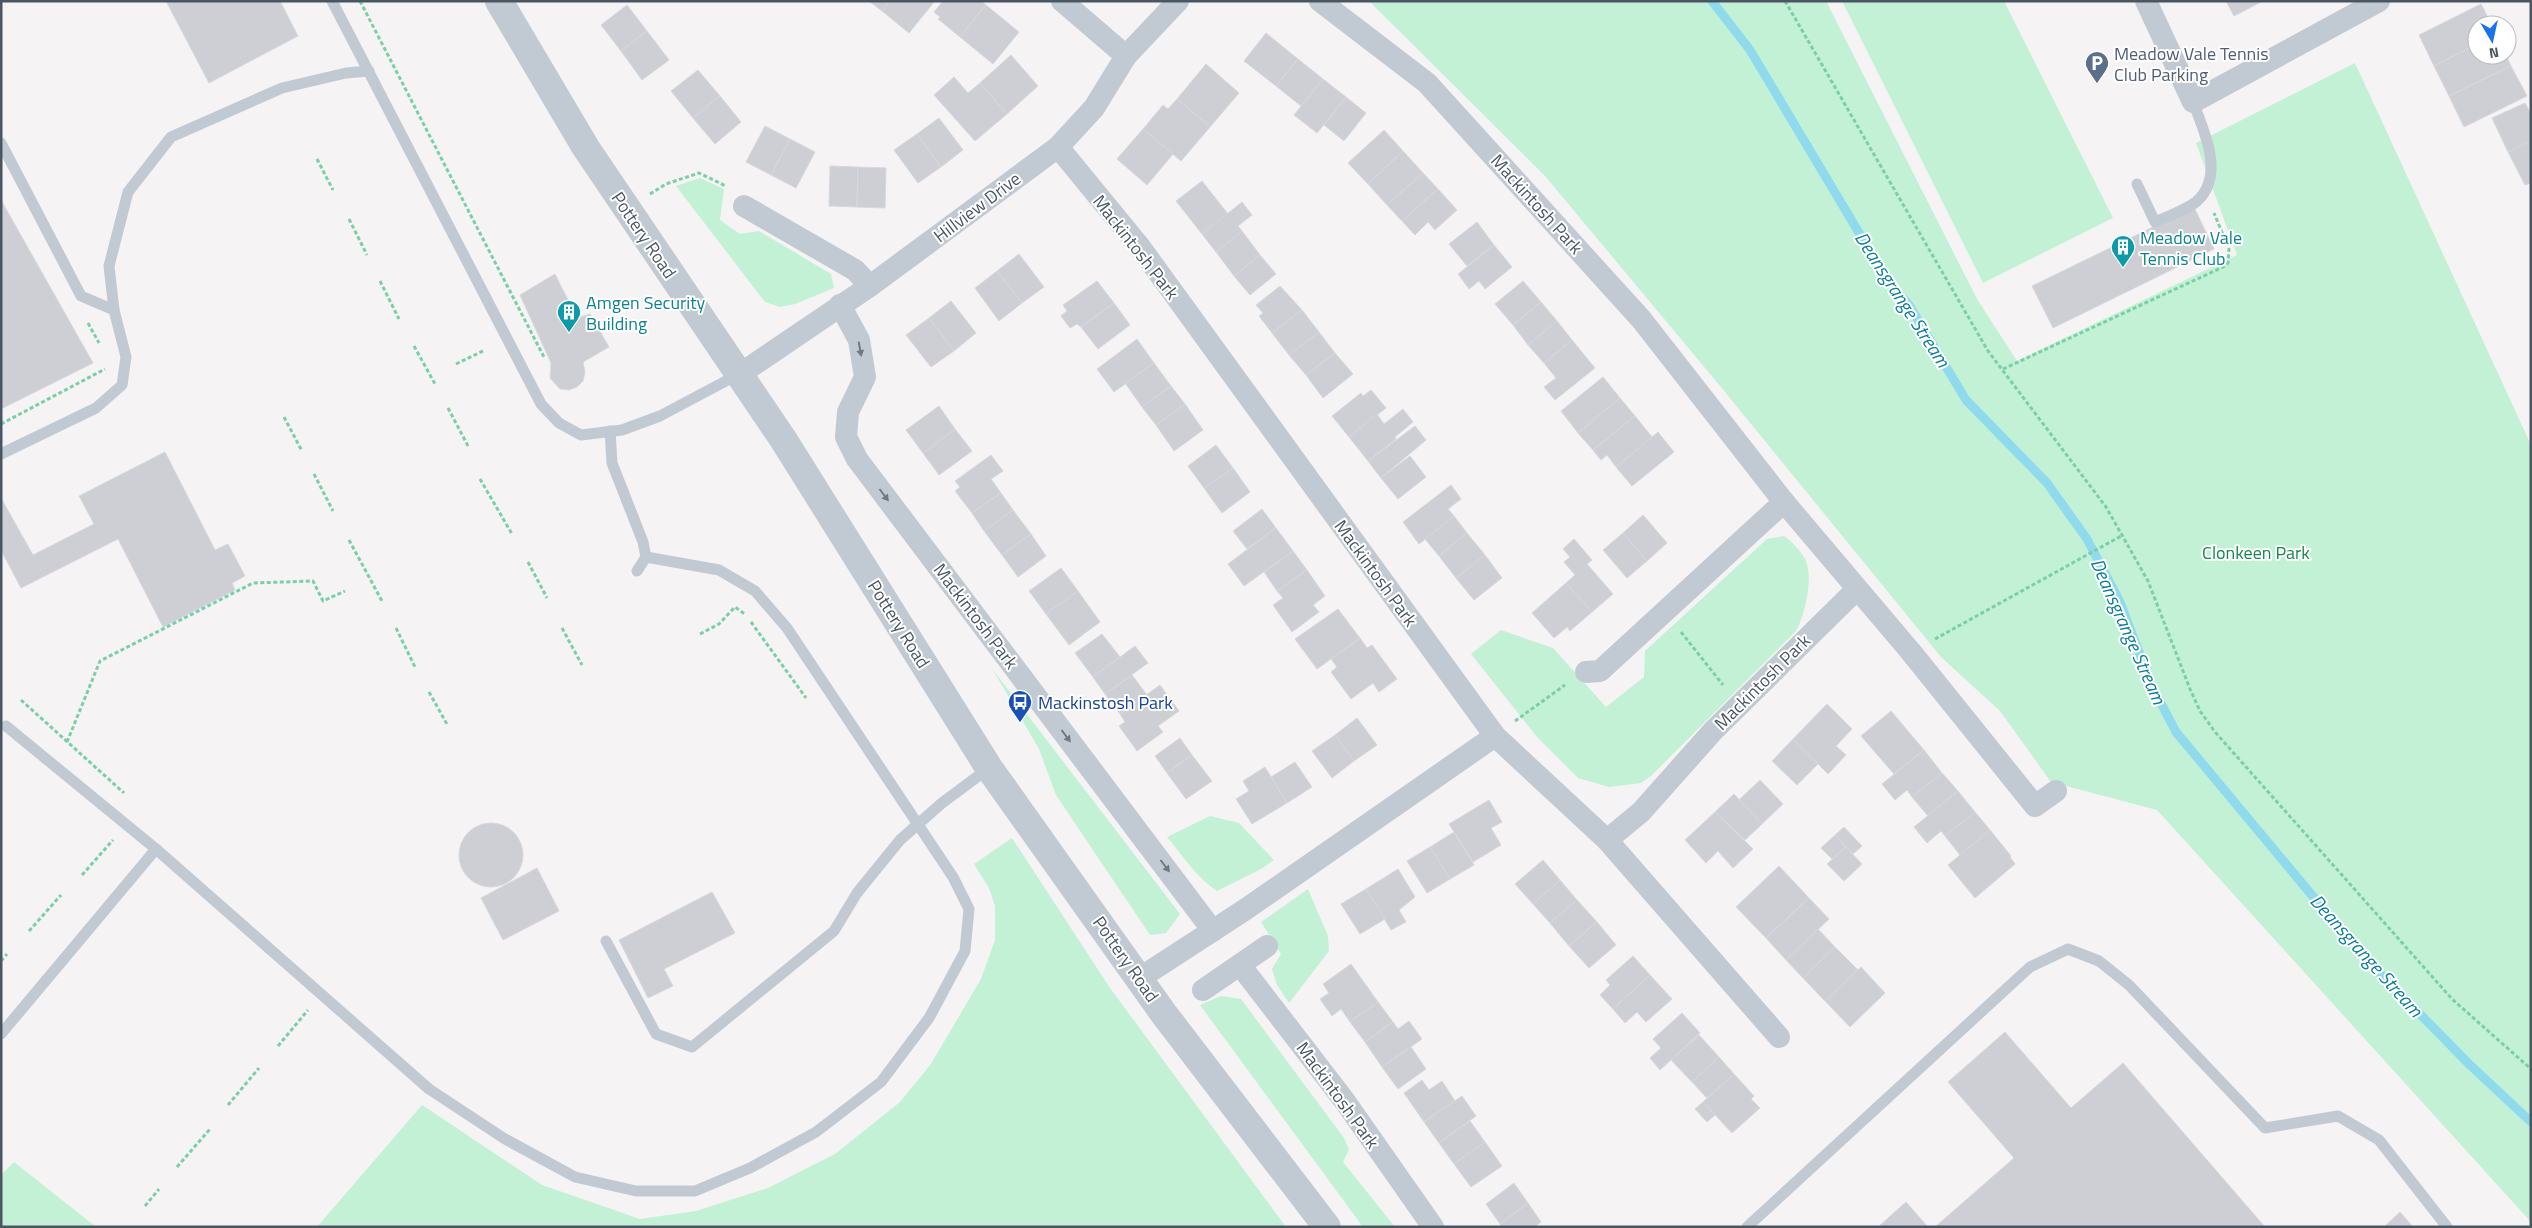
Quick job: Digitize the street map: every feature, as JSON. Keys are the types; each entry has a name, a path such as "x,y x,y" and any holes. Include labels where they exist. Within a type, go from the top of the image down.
{"street":[{"name":"Pottery Road","path":"499,1 586,148 784,439 989,768 1164,1014 1327,1227"},
{"path":"1062,1 1126,56"},
{"name":"Hillview Drive","path":"740,374 840,304 870,286 1058,147 1094,108 1126,56 1178,1"},
{"name":"Mackintosh Park","path":"1320,1 1427,83 1641,319 1784,502 1856,590 1911,652 2036,806 2056,791"},
{"path":"2146,1 2194,102 2379,1"},
{"name":"Mackintosh Park","path":"1058,147 1140,247 1495,736 1608,840 1779,1037"},
{"path":"744,206 855,270 870,286"},
{"name":"Mackintosh Park","path":"840,304 859,340 865,377 848,412 847,420 846,436 857,459 1213,931"},
{"path":"1586,672 1600,671 1784,502"},
{"name":"Mackintosh Park","path":"1608,840 1641,812 1713,731 1856,590"},
{"path":"1140,978 1213,931 1495,736"},
{"path":"1203,990 1267,946"},
{"name":"Mackintosh Park","path":"1240,965 1344,1100 1434,1227"}],"lane":[{"path":"332,1 541,404 559,423 581,435 622,430 660,416 740,374"},
{"path":"1,454 96,408 122,385 126,357 114,310 109,266 128,192 171,137 282,88 346,73 369,71"},
{"path":"2137,184 2154,222 2195,203 2204,192 2210,173 2210,154 2194,102"},
{"path":"1,143 81,296 114,310"},
{"path":"610,431 612,463 643,542 646,557 637,571"},
{"path":"6,726 156,849 428,1089 506,1138 575,1177 636,1191 695,1191 750,1168 816,1132 881,1082 929,1018 964,951 969,909 953,877 788,628 755,591 719,570 646,557"},
{"path":"606,941 656,1034 692,1048 834,930 858,893 900,840 942,803 989,768"},
{"path":"1,1034 156,849"},
{"path":"1747,1227 2030,967 2068,949 2099,961 2129,985 2264,1128 2338,1116 2379,1140 2447,1227"}],"path":[{"path":"360,1 545,359"},
{"path":"1786,1 1988,351 2106,507 2148,581 2193,696 2215,732 2452,999 2531,1069"},
{"path":"317,159 333,190"},
{"path":"626,208 666,184 700,173 726,186 744,206"},
{"path":"2003,369 2228,263 2229,249 2204,192"},
{"path":"349,220 367,254"},
{"path":"380,281 400,319"},
{"path":"86,320 96,336 102,352"},
{"path":"414,346 435,384"},
{"path":"456,364 485,350"},
{"path":"1,424 108,367"},
{"path":"448,408 468,446"},
{"path":"284,417 302,451"},
{"path":"314,474 334,511"},
{"path":"480,479 512,534"},
{"path":"1911,652 2123,536"},
{"path":"349,540 382,602"},
{"path":"528,562 547,598"},
{"path":"68,742 100,661 253,583 313,582 323,602 346,590"},
{"path":"700,634 719,624 735,607"},
{"path":"1665,612 1739,705"},
{"path":"396,628 415,667"},
{"path":"562,628 582,665"},
{"path":"1495,736 1586,672"},
{"path":"430,692 448,726"},
{"path":"82,875 115,838"},
{"path":"29,931 61,896"},
{"path":"1,961 7,954"},
{"path":"278,1046 310,1008"},
{"path":"228,1105 259,1068"},
{"path":"177,1167 210,1129"},
{"path":"145,1206 159,1189"}],"green space":[{"name":"Clonkeen Park","path":"1369,1 1826,1 1977,299 2017,361 2237,255 2196,143 2355,63 2531,445 2531,1222 2157,810 2051,782 2000,711 1941,657 1716,381 1545,176"},
{"path":"1842,1 2004,1 2113,218 1983,283"},
{"path":"700,178 724,189 720,220 740,234 759,231 831,274 834,288 795,304 780,307 765,302 676,186"},
{"path":"1784,536 1801,552 1808,567 1807,596 1796,631 1651,776 1641,783 1609,787 1578,778 1538,738 1471,654 1501,630 1553,648 1606,707 1644,677 1645,651 1767,539"},
{"path":"993,670 1180,914 1166,933 1150,935 1056,795 1039,749"},
{"path":"1210,816 1239,823 1274,860 1261,869 1217,891 1196,873 1167,837"},
{"path":"1012,838 1110,988 1286,1227 317,1227 422,1105 542,1185 640,1219 696,1211 768,1188 835,1154 900,1102 931,1064 981,979 995,940 995,906 989,888 974,864"},
{"path":"1308,889 1328,936 1329,951 1289,1003 1277,985 1272,969 1281,954 1261,922"},
{"path":"1221,996 1241,999 1344,1138 1349,1150 1343,1162 1395,1227 1363,1227 1200,1005"},
{"path":"14,1162 96,1227 1,1227 1,1175"}],"building":[{"path":"166,1 280,1 298,36 209,83"},
{"path":"869,1 890,1 882,11"},
{"path":"890,1 934,2 909,33 882,11"},
{"path":"943,1 981,1 986,5 960,37 938,19 940,17 934,12"},
{"path":"2226,1 2263,1 2234,16"},
{"path":"2481,4 2487,15 2467,15 2467,49 2434,66 2419,35"},
{"path":"627,5 647,31 621,51 601,25"},
{"path":"986,5 1019,32 993,64 960,37"},
{"path":"647,31 669,60 642,80 621,51"},
{"path":"1266,33 1298,59 1276,86 1244,61"},
{"path":"2467,49 2467,65 2511,66 2449,96 2434,66"},
{"path":"1011,55 1038,86 1007,114 980,83"},
{"path":"1298,59 1323,79 1301,106 1276,86"},
{"path":"1206,64 1239,93 1210,127 1177,99"},
{"path":"2511,66 2527,96 2464,127 2449,96"},
{"path":"698,70 720,96 693,118 671,91"},
{"path":"954,77 968,93 980,83 1007,114 975,141 934,95"},
{"path":"1323,79 1346,97 1317,133 1294,115"},
{"path":"720,96 741,122 715,144 693,118"},
{"path":"1346,97 1366,113 1344,141 1324,125"},
{"path":"1177,99 1210,127 1181,161 1143,129 1163,105 1168,109"},
{"path":"2525,103 2531,114 2531,141 2508,152 2492,118"},
{"path":"939,118 963,150 941,167 917,134"},
{"path":"765,126 790,139 771,175 746,162"},
{"path":"1143,129 1173,154 1147,185 1117,159"},
{"path":"1384,130 1403,151 1368,184 1348,163"},
{"path":"917,134 941,167 918,183 894,150"},
{"path":"790,139 815,152 796,188 771,175"},
{"path":"2531,141 2531,183 2525,185 2508,152"},
{"path":"1403,151 1423,173 1387,205 1368,184"},
{"path":"830,166 858,167 857,207 829,206"},
{"path":"858,167 886,168 885,208 857,207"},
{"path":"1423,173 1438,189 1402,221 1387,205"},
{"path":"1202,181 1228,214 1202,234 1176,201"},
{"path":"1438,189 1457,210 1435,230 1428,222 1415,235 1402,221"},
{"path":"1,200 93,363 1,409"},
{"path":"1242,202 1252,215 1238,226 1242,231 1216,252 1202,234"},
{"name":"Meadow Vale Tennis Club","path":"2194,207 2214,249 2053,328 2032,286"},
{"path":"1477,222 1494,245 1467,266 1449,244"},
{"path":"1242,231 1260,255 1234,276 1216,252"},
{"path":"1494,245 1512,267 1485,289 1479,281 1469,289 1458,274"},
{"path":"1019,254 1044,287 1022,303 997,271"},
{"path":"1260,255 1276,274 1250,295 1234,276"},
{"path":"997,271 1022,303 999,321 975,288"},
{"name":"Amgen Security Building","path":"555,274 577,318 590,314 609,347 583,362 585,372 583,381 577,387 569,390 560,389 550,378 551,363 520,295"},
{"path":"1097,281 1114,303 1081,327 1077,324 1070,328 1061,316 1067,311 1063,305"},
{"path":"1523,281 1541,302 1513,325 1495,304"},
{"path":"1280,286 1302,310 1272,333 1259,316 1263,313 1256,305"},
{"path":"951,301 976,333 954,351 929,318"},
{"path":"1541,302 1557,321 1528,345 1513,325"},
{"path":"1114,303 1130,325 1098,349 1081,327"},
{"path":"1302,310 1319,332 1289,355 1272,333"},
{"path":"929,318 954,351 931,367 906,335"},
{"path":"1557,321 1572,340 1544,363 1528,345"},
{"path":"1319,332 1335,353 1306,375 1289,355"},
{"path":"1137,339 1154,363 1114,392 1097,369"},
{"path":"1572,340 1595,368 1555,400 1544,387 1556,378 1544,363"},
{"path":"1335,353 1353,374 1323,398 1306,375"},
{"path":"1154,363 1171,386 1142,407 1125,383"},
{"path":"1603,377 1620,398 1578,433 1561,411"},
{"path":"1171,386 1185,404 1156,425 1142,407"},
{"path":"1371,390 1386,408 1349,437 1332,416 1361,393 1363,396"},
{"path":"1620,398 1635,416 1593,450 1578,433"},
{"path":"1185,404 1203,430 1174,451 1156,425"},
{"path":"939,406 955,429 923,453 906,430"},
{"path":"1403,409 1413,422 1395,437 1396,439 1368,461 1349,437 1377,414 1384,424"},
{"path":"1635,416 1652,437 1616,467 1607,455 1601,460 1593,450"},
{"path":"1415,426 1426,440 1381,478 1368,461"},
{"path":"955,429 972,451 939,475 923,453"},
{"path":"1658,432 1674,452 1632,486 1616,467"},
{"path":"1216,445 1233,468 1204,488 1188,466"},
{"path":"165,452 215,550 228,544 245,576 232,583 235,590 163,627 118,539 21,588 1,550 1,498 33,555 94,524 79,496"},
{"path":"991,455 1003,471 991,479 1001,493 972,513 955,491 960,487 955,481"},
{"path":"1410,456 1426,477 1398,499 1381,478"},
{"path":"1233,468 1250,492 1222,513 1204,488"},
{"path":"1451,485 1461,499 1448,509 1454,516 1419,544 1403,522"},
{"path":"1001,493 1013,510 984,531 972,513"},
{"path":"1262,509 1276,528 1247,549 1233,531"},
{"path":"1013,510 1031,534 1002,555 984,531"},
{"path":"1643,515 1667,543 1647,561 1623,533"},
{"path":"1454,516 1467,533 1439,556 1425,539"},
{"path":"1276,528 1293,551 1244,586 1228,564"},
{"path":"1467,533 1485,555 1456,578 1439,556"},
{"path":"1623,533 1647,561 1627,578 1603,550"},
{"path":"1031,534 1046,556 1018,577 1002,555"},
{"path":"1574,539 1592,560 1587,564 1613,594 1592,612 1566,583 1575,575 1564,562 1570,557 1563,549"},
{"path":"1293,551 1307,570 1277,591 1264,572"},
{"path":"1485,555 1502,578 1474,600 1456,578"},
{"path":"1061,568 1078,591 1046,614 1029,591"},
{"path":"1307,570 1325,596 1313,605 1319,612 1292,632 1273,605 1283,598 1277,591"},
{"path":"1566,583 1592,612 1570,631 1567,627 1554,638 1532,613"},
{"path":"1078,591 1100,622 1069,645 1046,614"},
{"path":"1338,609 1360,638 1317,669 1295,639"},
{"path":"1102,634 1120,657 1093,677 1075,653"},
{"path":"1360,638 1367,648 1372,645 1397,679 1379,692 1373,683 1351,699 1331,672 1337,667 1331,659"},
{"path":"1135,646 1148,663 1105,694 1093,677"},
{"path":"1132,675 1147,695 1120,714 1105,694"},
{"path":"1160,685 1179,711 1158,726 1163,732 1137,751 1119,726 1125,722 1120,714"},
{"path":"1827,704 1852,729 1836,746 1846,755 1828,774 1793,739"},
{"path":"1891,711 1924,750 1894,774 1861,736"},
{"path":"1357,718 1377,745 1354,761 1335,735"},
{"path":"1335,735 1354,761 1332,778 1312,751"},
{"path":"1180,738 1192,755 1167,773 1155,756"},
{"path":"1793,739 1818,764 1797,785 1772,761"},
{"path":"1924,750 1942,773 1912,797 1907,790 1895,800 1882,784"},
{"path":"1192,755 1212,781 1186,799 1167,773"},
{"path":"1295,762 1312,787 1287,803 1271,777"},
{"path":"1265,767 1287,803 1252,824 1236,799 1249,791 1243,781"},
{"path":"1942,773 1958,791 1928,816 1912,797"},
{"path":"1760,780 1783,804 1762,824 1739,800"},
{"path":"1958,791 1975,812 1945,836 1941,831 1927,843 1914,827"},
{"path":"1734,794 1762,824 1745,840 1715,812"},
{"path":"1489,800 1502,822 1491,828 1501,845 1473,862 1449,824"},
{"path":"1715,812 1753,849 1733,868 1718,851 1706,863 1685,840"},
{"path":"1975,812 1990,830 1960,855 1945,836"},
{"path":"491,823 509,829 517,837 523,855 517,873 509,881 491,887 473,881 465,873 459,855 465,837 473,829"},
{"path":"1844,827 1862,846 1853,854 1835,835"},
{"path":"1990,830 2011,856 2015,864 1975,898 1948,865"},
{"path":"1454,832 1474,865 1450,879 1430,847"},
{"path":"1835,835 1846,847 1832,859 1821,848"},
{"path":"1430,847 1450,879 1427,893 1407,861"},
{"path":"1846,847 1862,864 1844,881 1827,864"},
{"path":"1543,860 1560,880 1533,904 1515,884"},
{"path":"1779,866 1809,898 1766,938 1736,907"},
{"path":"537,868 559,911 503,940 481,898"},
{"path":"1398,869 1415,897 1399,910 1406,922 1391,930 1366,889"},
{"path":"1560,880 1577,900 1550,923 1533,904"},
{"path":"1366,889 1385,919 1360,934 1341,904"},
{"path":"712,892 735,933 664,969 673,986 648,998 619,940"},
{"path":"1809,898 1829,919 1786,960 1766,938"},
{"path":"1577,900 1597,922 1569,946 1550,923"},
{"path":"1597,922 1616,945 1589,968 1569,946"},
{"path":"1818,929 1835,947 1803,978 1786,960"},
{"path":"1835,947 1858,970 1825,1001 1803,978"},
{"path":"1633,956 1650,975 1613,1009 1600,995 1610,985 1606,980"},
{"path":"1351,964 1378,1002 1350,1022 1341,1009 1332,1016 1320,999 1329,993 1323,984"},
{"path":"1861,967 1885,993 1850,1027 1825,1001"},
{"path":"1650,975 1672,999 1646,1022 1637,1012 1625,1023 1613,1009"},
{"path":"1378,1002 1393,1022 1365,1042 1350,1022"},
{"path":"1682,1013 1700,1033 1660,1070 1650,1058 1661,1048 1653,1039"},
{"path":"1409,1021 1422,1039 1382,1067 1365,1042 1393,1022 1398,1029"},
{"path":"2005,1032 2071,1108 2123,1063 2265,1227 1935,1227 2014,1158 1948,1082"},
{"path":"1699,1035 1719,1057 1692,1082 1671,1060"},
{"path":"1411,1047 1426,1069 1398,1089 1382,1067"},
{"path":"1719,1057 1734,1074 1707,1098 1692,1082"},
{"path":"1734,1074 1754,1096 1751,1099 1760,1108 1732,1133 1703,1102"},
{"path":"1422,1080 1429,1090 1442,1081 1455,1101 1424,1122 1404,1093"},
{"path":"1462,1096 1476,1116 1439,1143 1424,1122"},
{"path":"1703,1102 1715,1115 1707,1122 1695,1109"},
{"path":"1470,1121 1485,1142 1454,1164 1439,1143"},
{"path":"1485,1142 1502,1166 1471,1187 1454,1164"},
{"path":"1514,1183 1528,1203 1500,1224 1486,1204"},
{"path":"1906,1202 1928,1227 1878,1227"},
{"path":"1528,1203 1541,1222 1534,1227 1502,1227 1500,1224"},
{"path":"2400,1212 2413,1227 2384,1227"}],"waterway":[{"name":"Deansgrange Stream","path":"1712,1 1750,50 1889,283 1909,305 1966,400 2047,483 2087,539 2120,602 2152,686 2176,732 2360,953 2469,1064 2531,1122"}],"place":[{"name":"Meadow Vale Tennis Club Parking","path":"2097,84"},
{"name":"Meadow Vale Tennis Club","path":"2123,268"},
{"name":"Amgen Security Building","path":"569,333"},
{"name":"Mackinstosh Park","path":"1020,723"}]}
